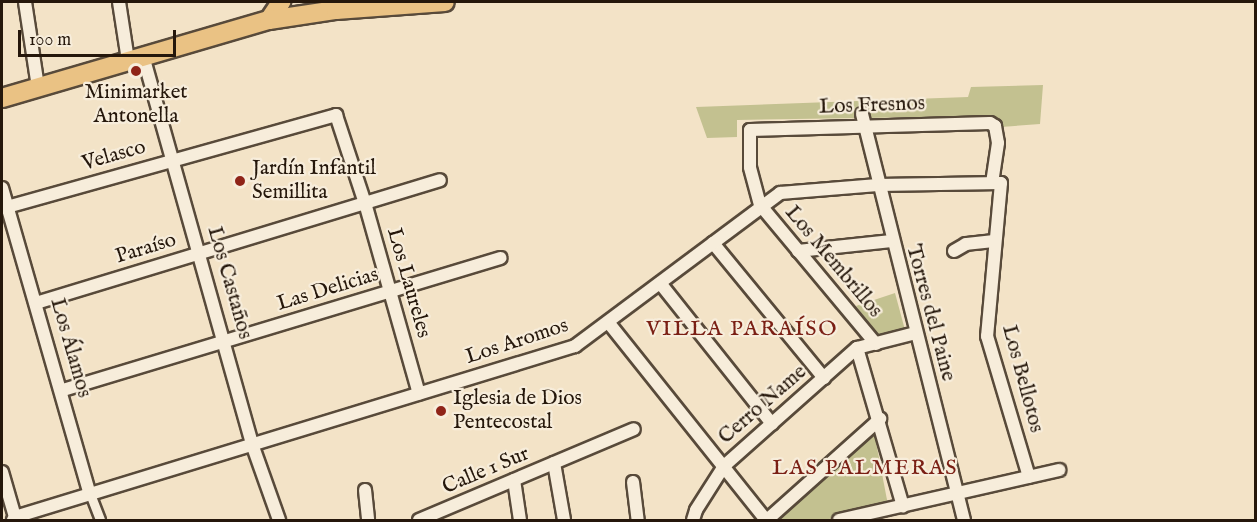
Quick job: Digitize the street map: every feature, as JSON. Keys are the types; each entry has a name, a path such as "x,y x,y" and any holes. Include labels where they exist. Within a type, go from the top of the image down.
{"main road":[{"path":"269,20 281,2"},
{"path":"2,98 269,20 406,3 445,2"}],"street":[{"path":"25,2 38,87"},
{"name":"Los Castaños","path":"119,2 135,58 173,160 252,444 279,520"},
{"name":"Velasco","path":"8,207 336,115"},
{"name":"Los Laureles","path":"336,115 365,203 419,394"},
{"name":"Los Fresnos","path":"760,205 750,167 750,130 863,120 986,122 995,126"},
{"name":"Torres del Paine","path":"863,120 891,241 964,520"},
{"name":"Los Bellotos","path":"995,126 998,143 995,242 987,336 1029,477"},
{"name":"Paraíso","path":"36,303 440,180"},
{"name":"Los Aromos","path":"14,519 89,491 575,346 760,205 791,190 878,185 996,183"},
{"name":"Los Álamos","path":"2,188 63,390 89,491 100,520"},
{"name":"Los Membrillos","path":"760,205 876,344"},
{"path":"798,251 891,241"},
{"path":"954,251 966,244 995,242"},
{"path":"713,243 824,378"},
{"name":"Las Delicias","path":"63,390 501,258"},
{"path":"660,283 771,424"},
{"path":"608,322 767,520 880,419"},
{"path":"903,506 880,419 857,348 916,333"},
{"name":"Cerro Name","path":"693,520 696,510 724,466 857,348"},
{"name":"Calle 1 Sur","path":"419,520 445,515 514,480 634,429"},
{"path":"554,463 564,520"},
{"path":"839,520 1059,470"},
{"path":"2,472 14,519"},
{"path":"514,480 520,520"},
{"path":"633,482 638,520"},
{"path":"365,490 368,520"}],"shaded area":[{"path":"1043,85 1040,124 1001,127 992,116 737,120 737,137 707,138 696,107 968,97 971,87"},
{"path":"895,293 905,330 878,336 856,306"},
{"path":"874,432 888,505 825,520 778,520"}],"place":[{"name":"Minimarket Antonella","path":"136,71"},
{"name":"Jardín Infantil Semillita","path":"240,181"},
{"name":"Iglesia de Dios Pentecostal","path":"441,411"}],"district":[{"name":"VILLA PARAÍSO","path":"742,330"},
{"name":"LAS PALMERAS","path":"865,469"}]}
